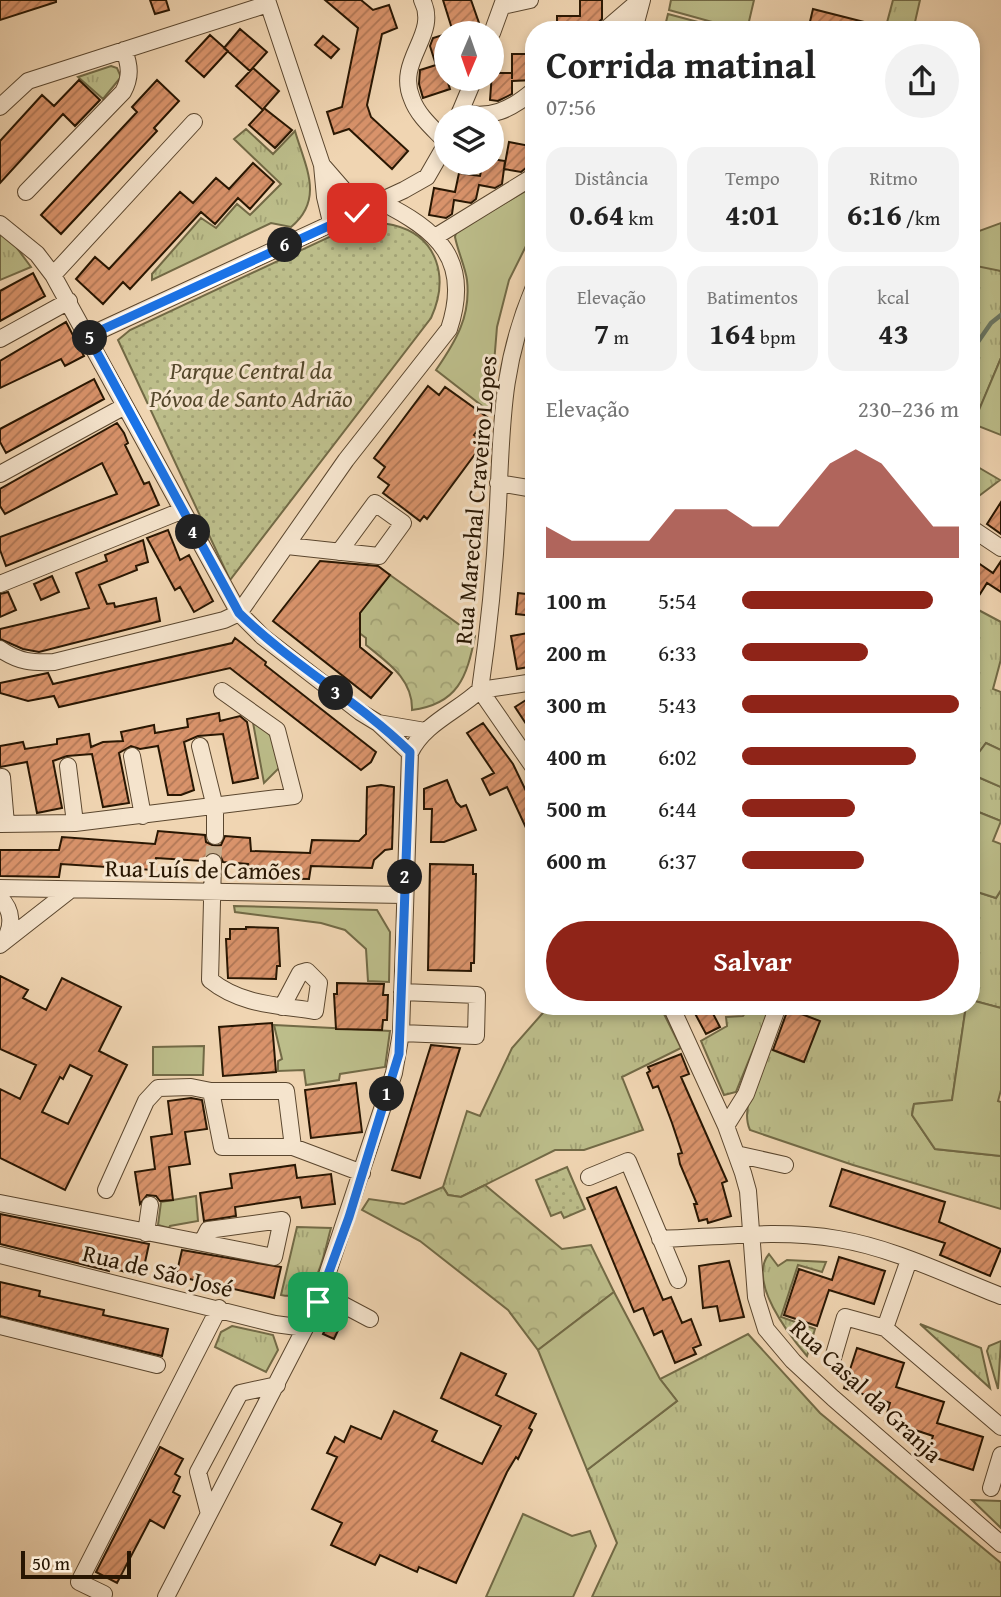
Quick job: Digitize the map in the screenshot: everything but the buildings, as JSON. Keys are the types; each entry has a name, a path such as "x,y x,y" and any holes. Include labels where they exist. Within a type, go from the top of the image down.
{"street":[{"path":"422,0 427,17 406,71 407,85 420,113 434,129"},
{"path":"496,21 503,3 530,0"},
{"path":"616,21 641,0"},
{"path":"636,21 641,0"},
{"path":"0,107 28,81 267,2 322,165 331,222"},
{"path":"26,192 123,92 129,81 129,66 124,50"},
{"path":"504,108 525,98"},
{"path":"53,275 194,122"},
{"path":"88,336 331,222 357,213 427,177 434,164"},
{"path":"322,165 342,188 357,213"},
{"path":"435,237 525,182"},
{"path":"0,649 15,659 32,663 54,662 224,620 239,613 346,460 449,329 455,311 456,271 446,248 413,219 379,201"},
{"path":"0,224 37,254 69,301 181,511 239,613 263,637 377,723 410,752"},
{"path":"0,339 69,301"},
{"name":"Rua Marechal Craveiro Lopes","path":"480,690 507,366 517,326 525,308"},
{"path":"0,474 125,406"},
{"path":"498,484 525,488"},
{"path":"0,583 181,511"},
{"path":"980,534 1001,548"},
{"path":"286,546 339,552"},
{"path":"166,1597 277,1385 321,1293 394,1073 401,1033 410,752 425,731 458,710 480,690 525,683"},
{"path":"480,690 525,755"},
{"path":"2,777 3,824 75,823 294,796 277,730 222,691"},
{"path":"377,723 425,731"},
{"path":"200,746 215,807 215,836"},
{"path":"132,756 143,816"},
{"path":"68,766 75,823"},
{"path":"213,862 210,893 210,980 226,993 239,998 282,1007"},
{"name":"Rua Luís de Camões","path":"0,888 405,895"},
{"path":"1,944 69,891"},
{"path":"0,898 6,903 11,920 10,932 1,944"},
{"path":"401,1033 476,1036 477,995 402,992"},
{"name":"Rua Casal da Granja","path":"675,1015 726,1126 748,1191 756,1297 766,1329 793,1361 832,1398 1001,1544"},
{"path":"726,1126 746,1094 775,1015"},
{"path":"106,1190 146,1101 158,1088 286,1091 293,1147"},
{"path":"211,1091 222,1147 293,1147 362,1173"},
{"path":"736,1154 785,1165"},
{"path":"589,1177 628,1161 678,1280"},
{"path":"0,1203 275,1257 282,1220 208,1230 202,1242"},
{"path":"146,1233 150,1205"},
{"path":"660,1239 752,1235 839,1239 909,1260 1001,1296"},
{"name":"Rua de São José","path":"0,1255 275,1324 305,1328"},
{"path":"885,1328 909,1260"},
{"path":"321,1293 370,1320"},
{"path":"104,1594 79,1582 219,1308"},
{"path":"833,1357 845,1317 885,1328 1001,1427"},
{"path":"0,1325 157,1365"},
{"path":"209,1514 198,1472 235,1398 246,1390 277,1385"},
{"path":"991,1488 1001,1455"}],"green space":[{"path":"671,0 754,0 749,21 709,21 669,10"},
{"path":"893,0 920,0 915,21 887,21"},
{"path":"668,14 694,21 666,21"},
{"path":"111,66 117,68 121,77 103,99 78,77"},
{"path":"246,129 273,154 295,131 307,169 310,194 301,216 291,227 271,223 152,280 152,274 201,218 216,228 237,204 250,215 281,184 234,139"},
{"path":"525,191 525,248 509,280 497,327 490,412 436,370 461,328 467,305 467,280 456,232"},
{"path":"1001,223 1001,271 980,267 980,231"},
{"name":"Parque Central da Póvoa de Santo Adrião","path":"355,225 393,225 409,231 430,249 439,274 439,289 431,318 230,580 118,340 130,330"},
{"path":"0,231 11,240 31,267 0,280"},
{"path":"980,265 1001,271 1001,358 980,408"},
{"path":"1001,358 1001,435 980,427 980,408"},
{"path":"980,468 1000,480 980,495"},
{"path":"390,575 475,636 464,676 458,686 440,702 428,707 412,710 404,681 366,645 366,638 358,632 360,613"},
{"path":"980,611 1001,622 1001,659 993,689 1001,692 1001,750 986,743 980,751"},
{"path":"252,717 276,741 280,767 264,783"},
{"path":"986,743 1001,750 1001,787 980,778 980,751"},
{"path":"980,778 1001,787 1001,821 980,813"},
{"path":"980,813 1001,821 993,841 1001,844 1001,890 996,898 980,893"},
{"path":"1001,890 1001,1008 980,1002 980,893 996,898"},
{"path":"234,906 377,910 390,932 389,982 368,981 366,949 345,930 321,923 235,912"},
{"path":"980,1002 1001,1008 1001,1090 998,1101 1001,1102 1001,1156 935,1149 912,1115 914,1104 952,1100 965,1015 980,1015"},
{"path":"541,1015 664,1015 681,1048 622,1077 643,1130 584,1150 555,1150 461,1197 448,1195 443,1187 467,1111 480,1116 512,1048"},
{"path":"767,1015 736,1092 724,1095 701,1041 727,1026 726,1017"},
{"path":"803,1015 965,1015 952,1101 914,1104 912,1115 935,1149 1001,1156 1001,1209 853,1165 750,1130 747,1121 749,1100 770,1049 803,1062 819,1021"},
{"path":"274,1025 390,1031 385,1067 340,1074 339,1080 306,1085 304,1070 278,1071 278,1061 282,1059"},
{"path":"204,1046 203,1075 153,1075 153,1047"},
{"path":"567,1167 585,1209 564,1218 561,1212 551,1216 536,1180"},
{"path":"485,1185 562,1249 591,1245 614,1292 538,1350 508,1310 420,1241 362,1210 369,1199 404,1204 443,1187 448,1195 461,1197"},
{"path":"196,1196 198,1221 169,1228 158,1225 161,1202"},
{"path":"297,1227 331,1228 322,1263 311,1284 304,1292 294,1296 281,1295"},
{"path":"769,1254 778,1266 787,1260 826,1262 822,1272 798,1265 781,1317 815,1329 807,1356 781,1322 767,1293 763,1278 764,1265"},
{"path":"614,1292 660,1379 677,1401 587,1470 538,1350"},
{"path":"920,1324 981,1348 990,1388"},
{"path":"232,1326 273,1335 278,1350 266,1372 215,1347 221,1332"},
{"path":"748,1334 820,1413 1001,1563 1001,1597 592,1597 617,1543 587,1470 677,1401 660,1379"},
{"path":"1001,1341 998,1389 987,1351 989,1346"},
{"path":"972,1500 1001,1501 1001,1528"},
{"path":"523,1514 572,1536 590,1531 596,1546 573,1597 486,1597"}],"waterway":[{"path":"980,339 991,323 1001,315"}],"tunnel":[{"path":"213,862 215,836"}],"route":[{"path":"318,1302 349,1217 399,1054 410,752 377,723 263,637 239,613 88,336 331,222 357,213"}]}
